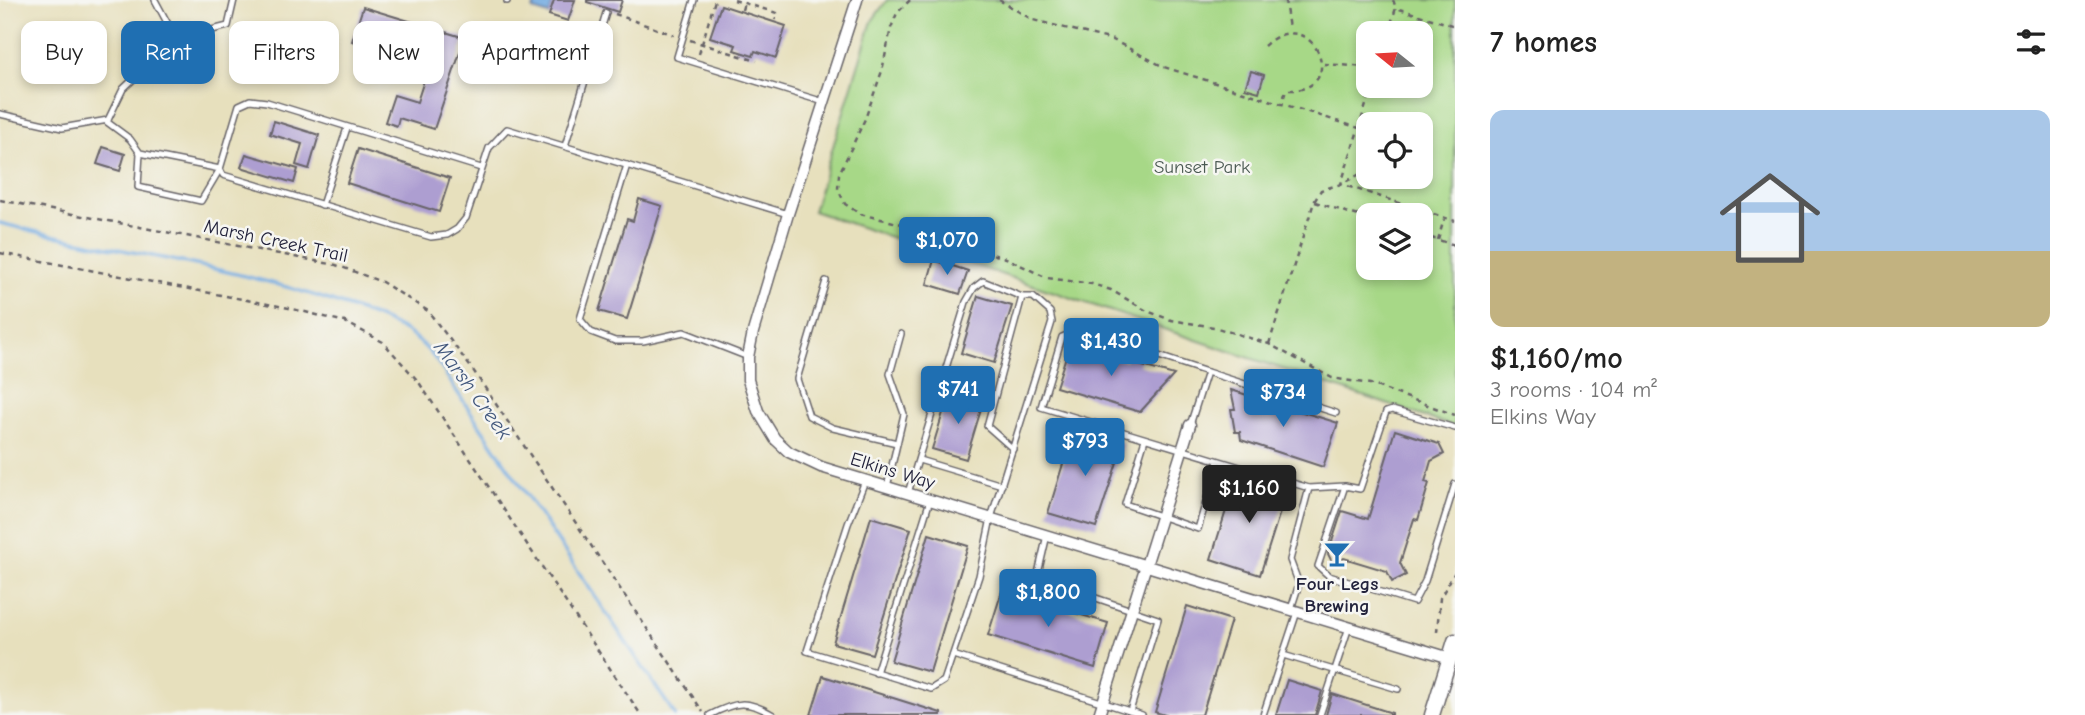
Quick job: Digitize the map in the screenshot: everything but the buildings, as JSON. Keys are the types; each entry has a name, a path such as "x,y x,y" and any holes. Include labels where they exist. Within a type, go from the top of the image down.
{"street":[{"name":"Elkins Way","path":"857,0 788,214 748,357 748,380 758,411 775,439 789,452 821,467 1450,658"},
{"path":"1099,715 1191,425"},
{"path":"1432,715 1455,641"}],"lane":[{"path":"155,0 166,21"},
{"path":"215,29 228,26 234,0"},
{"path":"694,0 677,57 824,102"},
{"path":"565,146 606,13"},
{"path":"108,120 123,89 128,84"},
{"path":"141,153 138,187 201,201 220,169 239,105 250,100 481,168"},
{"path":"0,114 62,128 108,120"},
{"path":"108,120 107,122 130,139 141,153 220,169"},
{"path":"323,205 347,128"},
{"path":"220,169 223,175 431,237 447,235 457,229 466,218 489,148 507,129 788,214"},
{"path":"627,165 580,319 591,332 615,341 643,341 684,332 748,357"},
{"path":"826,281 797,379 809,416 833,428 897,443"},
{"path":"865,480 807,651 931,689 944,681 953,655 979,576 991,518 1052,322 1050,312 1033,298 1022,297 983,281 974,288 966,302 908,493"},
{"path":"1013,449 987,426 1022,297"},
{"path":"1336,413 1080,330 1062,337 1041,407 1309,488 1345,486 1360,489 1386,412 1392,410 1455,428"},
{"path":"887,487 904,414 890,374 901,334"},
{"path":"1191,425 1206,372"},
{"path":"1145,439 1125,504 1198,529 1218,461"},
{"path":"919,460 1002,485"},
{"path":"1345,486 1318,566 1329,576 1414,602 1425,581 1455,484"},
{"path":"1263,715 1283,655 1294,610 1299,584 1290,560 1309,488"},
{"path":"876,673 930,500"},
{"path":"1047,535 1037,578 1158,619 1130,711"},
{"path":"1320,715 1349,627"},
{"path":"953,655 1142,715"},
{"path":"1283,655 1398,689"},
{"path":"707,715 729,705 746,703 773,715"}],"path":[{"path":"696,63 715,0"},
{"path":"734,0 777,13 775,20"},
{"path":"910,0 897,13 882,71 865,119 839,174 838,189 845,204 860,214 902,224 954,248 981,251 1006,258 1047,278 1092,284 1111,290 1147,311 1171,320 1214,327 1269,344 1332,378 1370,384 1455,415"},
{"path":"999,0 1033,20 1113,40 1164,67 1356,127"},
{"path":"1284,0 1289,29"},
{"path":"1392,21 1396,8 1393,0"},
{"path":"742,10 744,3"},
{"path":"1396,8 1455,26"},
{"path":"1265,46 1278,33 1289,29 1305,32 1320,49 1322,64 1315,80 1296,90 1286,90 1282,104"},
{"path":"1322,64 1356,67"},
{"path":"1340,184 1356,137"},
{"path":"1269,344 1314,202 1321,190 1356,176"},
{"path":"1340,184 1398,203"},
{"name":"Marsh Creek Trail","path":"0,200 336,265 382,282 428,311 473,370 707,715"},
{"path":"1314,202 1356,215"},
{"path":"1433,214 1455,221"},
{"path":"1438,240 1444,218"},
{"path":"1433,239 1455,245"},
{"path":"0,253 289,308 345,322 383,342 418,381 641,715"},
{"path":"1437,632 1440,597 1455,572"}],"green space":[{"name":"Sunset Park","path":"887,0 1455,0 1455,427 813,211 872,21"}],"water":[{"path":"536,0 554,0 549,15 533,10"}],"waterway":[{"name":"Marsh Creek","path":"0,223 258,279 343,305 398,327 415,338 442,368 675,715"}],"place":[{"name":"Four Legs Brewing","path":"1337,554"}]}
